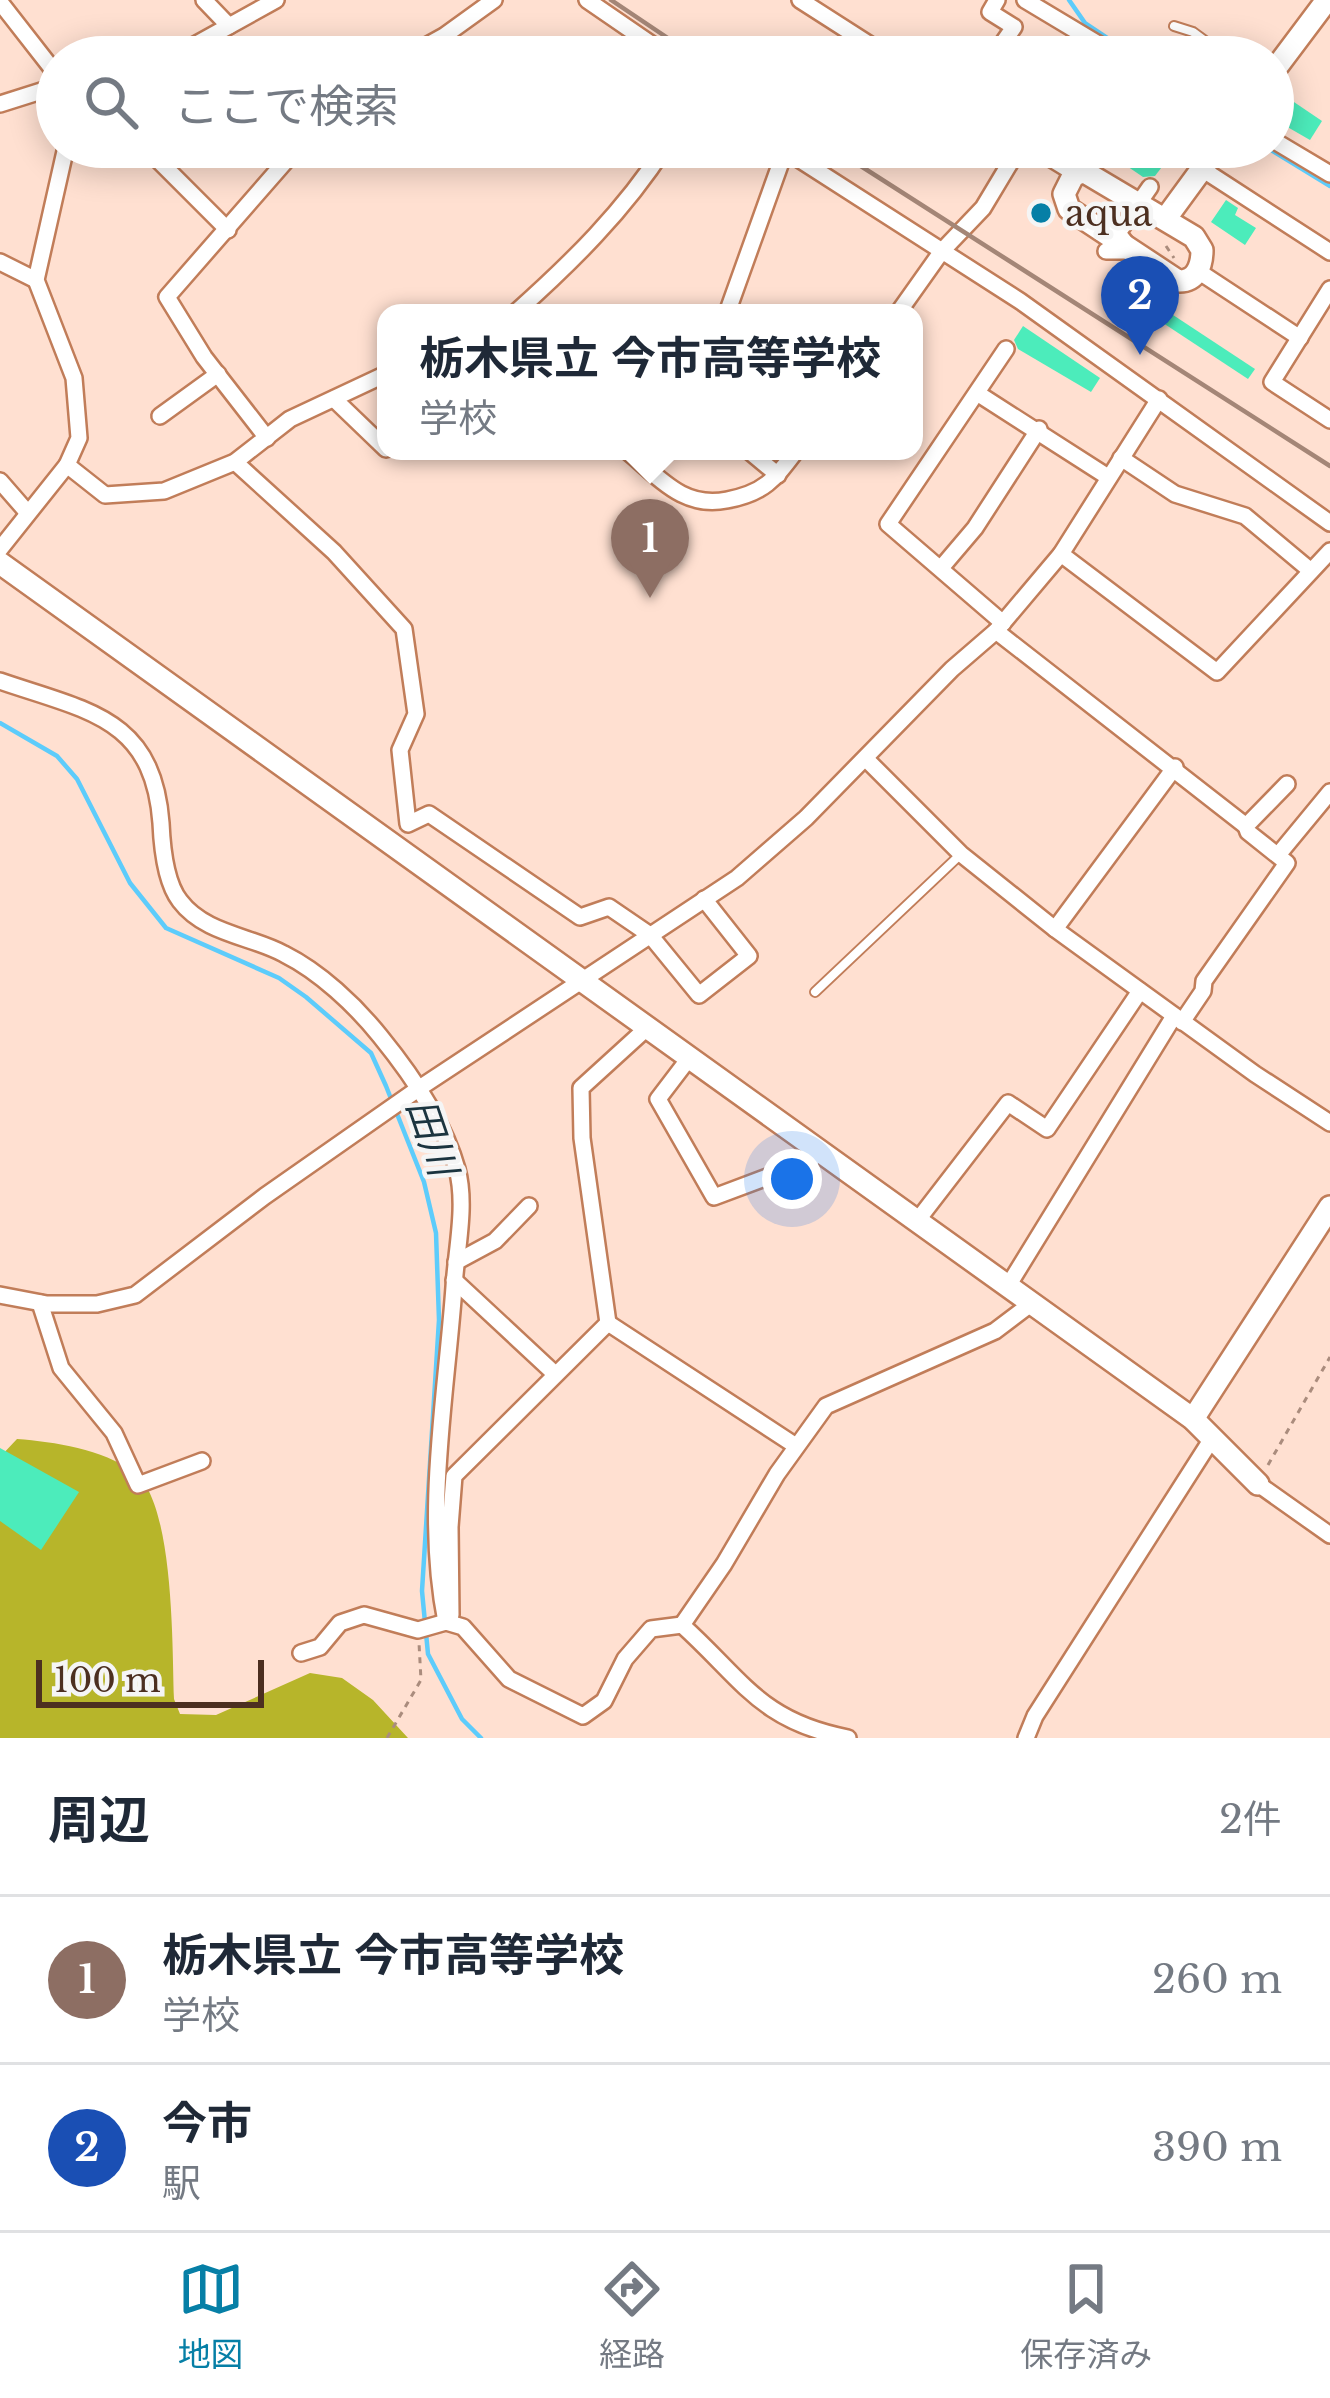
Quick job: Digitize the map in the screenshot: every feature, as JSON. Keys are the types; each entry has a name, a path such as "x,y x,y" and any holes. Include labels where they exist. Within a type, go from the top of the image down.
{"street":[{"path":"204,0 229,26"},
{"path":"211,36 276,0"},
{"path":"444,36 494,0"},
{"path":"587,0 639,36"},
{"path":"800,0 856,36"},
{"path":"997,0 990,12 1014,27 1008,36"},
{"path":"1025,0 1085,36"},
{"path":"0,2 36,48"},
{"path":"1294,43 1321,6"},
{"path":"0,104 36,93"},
{"path":"1294,153 1330,174"},
{"path":"0,549 67,465 79,438 74,378 36,280 61,168"},
{"path":"166,168 229,230"},
{"path":"267,438 166,298 281,168"},
{"path":"525,304 617,212 649,168"},
{"path":"730,304 776,168"},
{"path":"812,168 1020,301 1330,524"},
{"path":"904,304 942,251 983,208 1007,168"},
{"path":"1066,168 1076,174"},
{"path":"1166,218 1202,169 1330,252"},
{"path":"1076,174 1094,174 1145,195 1200,244 1198,271 1189,280 1178,281 1069,209 1064,194 1076,174"},
{"path":"1106,251 1125,242 1145,195"},
{"path":"1125,242 1166,255"},
{"path":"0,262 36,280"},
{"path":"1198,271 1300,338"},
{"path":"1330,289 1272,382 1330,420"},
{"path":"1006,349 888,524 941,568 999,627 1287,863 1204,981 1203,991 1178,1019 1008,1286"},
{"path":"160,416 218,374"},
{"path":"67,465 105,495 164,491 236,462 290,418 377,378"},
{"path":"976,393 1108,476"},
{"path":"334,399 377,440"},
{"path":"0,1294 40,1303 97,1304 135,1295 418,1089 754,863 999,627 1061,554 1159,399"},
{"path":"941,568 975,528 1039,429"},
{"path":"1120,458 1175,494 1245,516 1311,571"},
{"path":"639,460 675,491 703,505 755,494 789,460"},
{"path":"760,460 778,475"},
{"path":"236,462 334,552 404,629 416,714 400,750 408,824 429,814 580,917 609,907 650,935 699,995 749,956 704,899"},
{"path":"0,481 27,512"},
{"path":"1061,554 1217,672 1330,551"},
{"path":"0,563 1192,1419 1258,1484 1330,1535"},
{"path":"0,681 122,728 151,767 163,852 178,900 206,922 282,952 315,974 380,1035 445,1136 459,1174 438,1451 438,1584 448,1623"},
{"path":"866,759 961,854 1055,929 1330,1123"},
{"path":"1055,929 1175,767"},
{"path":"1246,826 1287,784"},
{"path":"1278,855 1330,792"},
{"path":"917,1221 1008,1103 1047,1129 1140,991"},
{"path":"648,1027 581,1088 582,1138 608,1323 796,1446"},
{"path":"690,1057 658,1099 713,1196 810,1161 821,1149"},
{"path":"455,1271 495,1241 529,1206"},
{"path":"1192,1419 1330,1207"},
{"path":"455,1271 555,1374"},
{"path":"40,1303 62,1368 114,1433 138,1485 202,1461"},
{"path":"682,1625 826,1406 995,1331 1032,1303"},
{"path":"448,1623 454,1475 608,1323"},
{"path":"1026,1738 1058,1679 1214,1437"},
{"path":"301,1652 320,1647 340,1623 364,1616 418,1630 448,1623 463,1627 508,1679 583,1716 604,1701 625,1659 651,1629 682,1625"},
{"path":"682,1625 774,1713 815,1731 848,1738"}],"lane":[{"path":"1174,26 1198,36"},
{"path":"815,992 961,854"}],"path":[{"path":"1258,1484 1330,1357"},
{"path":"387,1738 421,1680 418,1630"}],"shaded area":[{"path":"17,1439 93,1452 134,1472 147,1488 157,1513 169,1578 174,1699 180,1714 216,1715 310,1673 342,1678 373,1700 408,1738 0,1738 0,1457"}],"building":[{"path":"1294,102 1322,121 1310,140 1294,131"},
{"path":"1130,168 1161,168 1155,176 1143,177"},
{"path":"1226,200 1238,208 1235,215 1256,228 1245,245 1211,222"},
{"path":"1167,311 1255,369 1248,379 1160,321"},
{"path":"1023,326 1100,378 1091,392 1018,349 1014,340"},
{"path":"0,1448 79,1492 41,1550 0,1521"}],"waterway":[{"path":"1069,0 1085,23 1104,36"},
{"path":"1294,164 1330,186"},
{"name":"田川","path":"0,723 57,756 77,779 130,883 166,928 279,978 371,1053 424,1182 436,1233 439,1320 422,1591 428,1654 462,1719 481,1738"}],"railway":[{"path":"611,0 665,36"},
{"path":"864,168 1330,466"}],"place":[{"name":"aqua","path":"1041,213"},
{"name":"今市","path":"1140,355"},
{"name":"栃木県立 今市高等学校","path":"650,598"}]}
